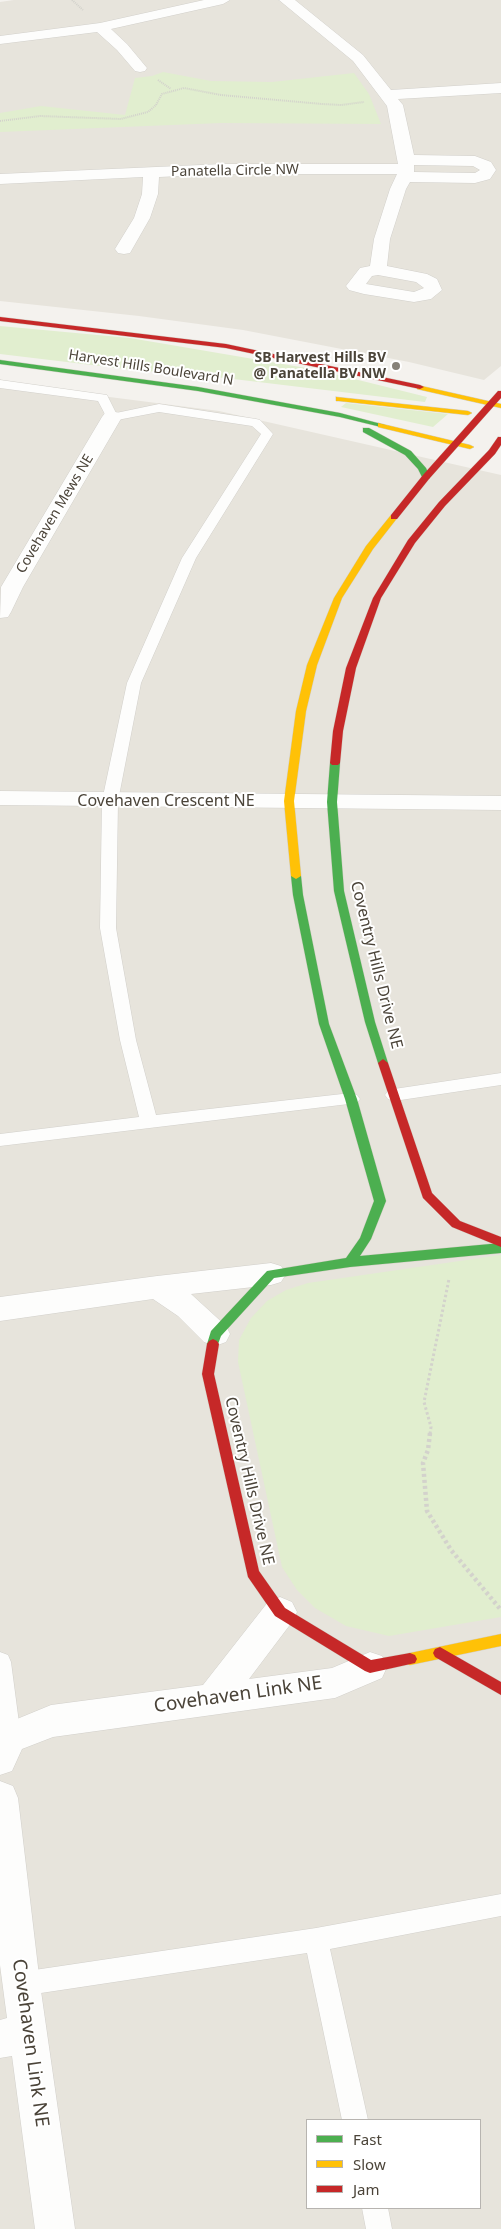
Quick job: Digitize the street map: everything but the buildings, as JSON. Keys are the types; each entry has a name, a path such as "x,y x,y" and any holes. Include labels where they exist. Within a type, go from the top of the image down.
{"street":[{"path":"0,40 100,27 223,0"},
{"path":"286,0 358,58 392,100 405,169 382,239 378,270"},
{"path":"100,27 122,47 140,68"},
{"path":"392,100 501,88"},
{"path":"392,100 501,99"},
{"name":"Panatella Circle NW","path":"0,179 223,169 405,169"},
{"path":"124,249 142,218 150,194 151,173"},
{"name":"Harvest Hills Boulevard N","path":"0,319 226,346 362,374 496,405"},
{"name":"Harvest Hills Boulevard N","path":"0,362 198,389 340,415 456,443 498,447"},
{"path":"198,389 298,395"},
{"path":"350,1262 365,1239 380,1201 351,1099 324,1024 298,895 289,802 301,711 312,665 338,598 369,548 426,477 481,414 496,405 501,394"},
{"path":"327,398 501,416"},
{"path":"340,415 408,453 422,468 426,477"},
{"name":"Covehaven Mews NE","path":"0,612 12,587 112,417"},
{"name":"Coventry Hills Drive NE","path":"498,447 442,504 411,542 377,598 351,668 338,731 332,802 339,891 370,1022 426,1195 456,1224 501,1242"},
{"name":"Covehaven Crescent NE","path":"0,798 110,801 501,803"},
{"path":"0,1309 350,1262 501,1248"},
{"path":"157,1287 189,1308 215,1334 271,1274"},
{"name":"Coventry Hills Drive NE","path":"215,1334 208,1374 253,1573 280,1612 370,1667"},
{"path":"214,1698 280,1612"},
{"path":"370,1667 501,1640"},
{"path":"440,1653 501,1688"},
{"name":"Covehaven Link NE","path":"5,1748 51,1721 336,1683 370,1667"},
{"name":"Covehaven Link NE","path":"0,1798 21,1984 14,2036 54,2229"}],"lane":[{"path":"0,384 103,398 112,417 159,408 256,423 267,434 189,558 134,683 110,801 108,928 128,1040 149,1121"},
{"path":"394,1095 501,1079"},
{"path":"0,1140 149,1121 351,1099"},
{"path":"0,1662 5,1748"},
{"path":"21,1984 316,1940 501,1905"},
{"path":"316,1940 356,2119"},
{"path":"375,2209 379,2229"}],"path":[{"path":"0,121 40,116 104,119 128,118 148,112 156,105 162,94 184,88 221,95 322,104 341,105 392,100"},
{"path":"452,1254 453,1266 424,1402 431,1428 428,1450 423,1463 427,1511 451,1550 501,1610"}],"shaded area":[{"path":"14,0 501,0 501,366 484,380 409,362 243,330 139,316 0,301 0,2"},
{"path":"0,383 219,411 501,475 501,2229 0,2229"}],"green space":[{"path":"163,72 211,81 272,82 354,73 369,94 381,124 221,123 0,132 0,113 41,106 125,115 135,78 152,76"},
{"path":"0,326 130,338 318,370 427,397 425,402 0,354"},
{"path":"346,403 448,414 433,427 341,407"},
{"path":"501,1255 501,1617 389,1636 346,1626 315,1608 297,1590 282,1567 238,1362 239,1340 251,1318 267,1301 286,1290 308,1283"}],"traffic: fast":[{"path":"0,362 198,389 340,415 381,425"},
{"path":"366,430 408,453 422,468 426,477"},
{"path":"335,763 332,802 339,891 370,1022 383,1063"},
{"path":"296,876 298,895 324,1024 351,1099 380,1201 365,1239 350,1262"},
{"path":"213,1344 215,1334 271,1274 350,1262 501,1248"}],"traffic: slow":[{"path":"420,387 501,406"},
{"path":"339,399 468,413"},
{"path":"381,425 470,447"},
{"path":"296,876 289,801 301,711 312,665 338,598 369,548 394,517"},
{"path":"410,1659 501,1640"}],"traffic: jam":[{"path":"0,319 226,346 420,387"},
{"path":"394,517 426,477 501,393"},
{"path":"335,763 338,731 351,668 377,598 411,542 442,504 492,452 501,439"},
{"path":"383,1063 427,1195 456,1224 501,1242"},
{"path":"213,1344 208,1374 253,1573 280,1612 370,1667 410,1659"},
{"path":"440,1653 501,1689"}],"place":[{"name":"SB Harvest Hills BV @ Panatella BV NW","path":"396,366"}]}
